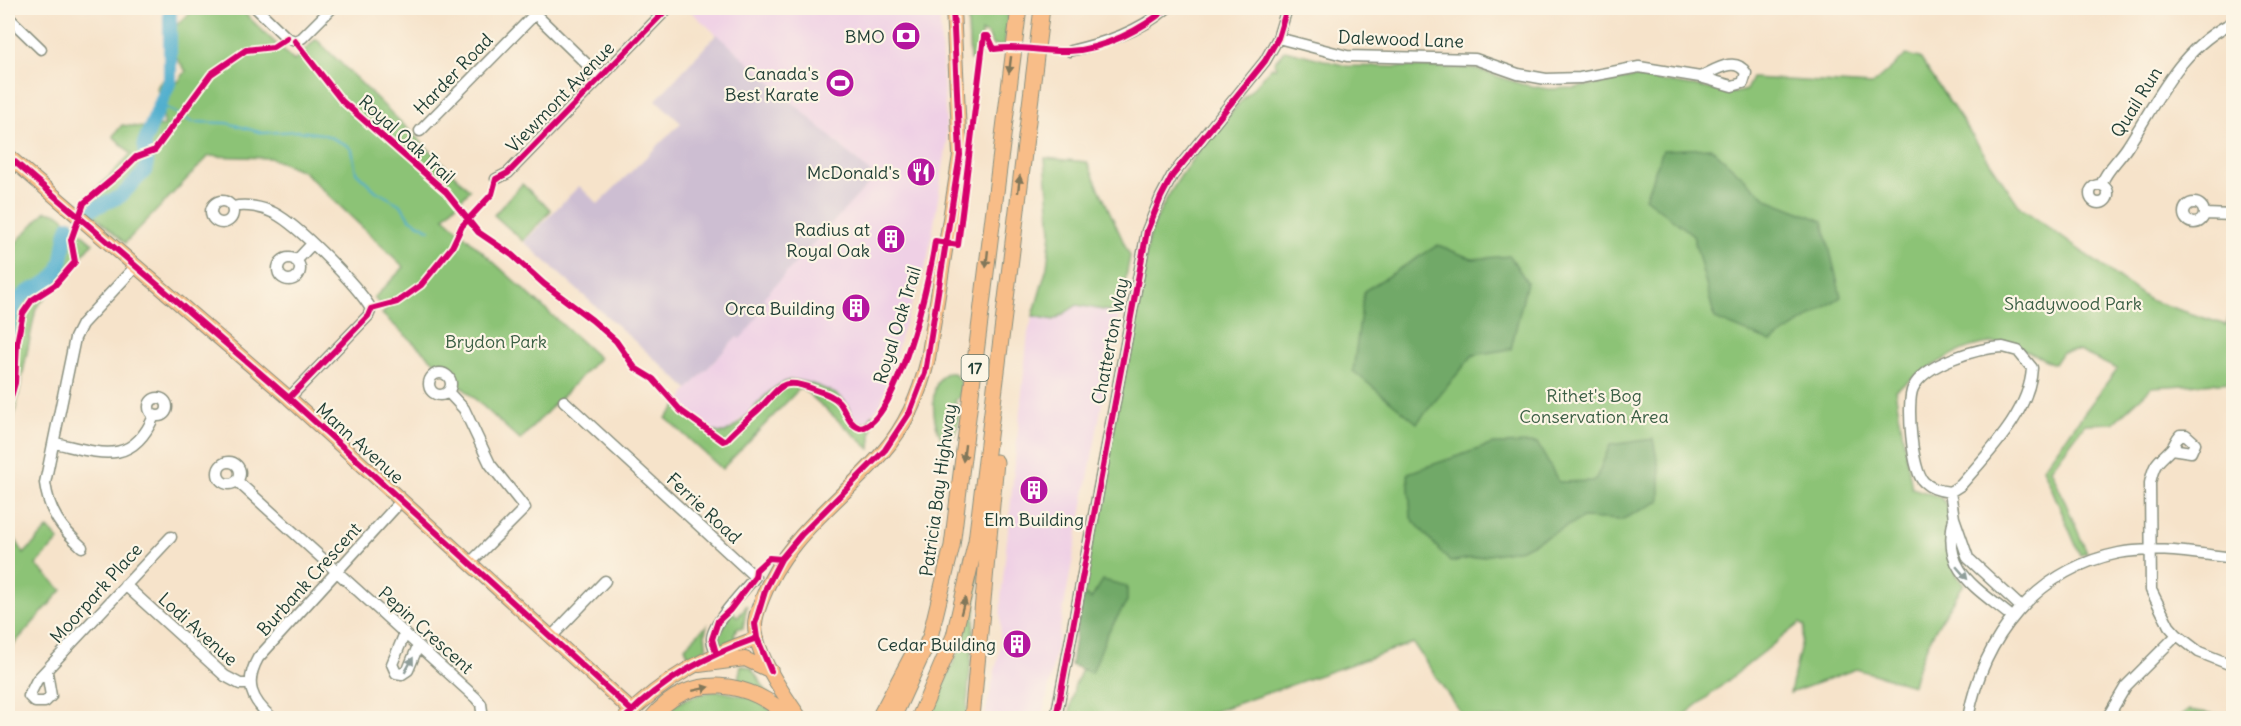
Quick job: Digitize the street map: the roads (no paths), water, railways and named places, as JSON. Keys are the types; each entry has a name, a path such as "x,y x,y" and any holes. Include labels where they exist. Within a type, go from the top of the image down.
{"highway":[{"name":"Patricia Bay Highway","path":"893,718 930,637 946,577 958,511 1019,8"},
{"name":"17","path":"919,718 954,636 970,574 1042,8"},
{"path":"972,718 1019,232 1016,211"},
{"path":"879,718 906,668 925,623 938,584 948,535 958,511"},
{"path":"652,718 680,696 694,690 726,686 761,696 775,704 790,718"}],"main road":[{"path":"800,718 771,671 757,638 754,624 781,559 801,535 885,450 904,422 921,389 928,359 960,155 953,8"},
{"name":"Mann Avenue","path":"8,156 289,398 552,636 628,715"},
{"path":"628,715 665,681 717,653 757,638"},
{"path":"690,667 745,658 771,671"}],"street":[{"path":"256,8 287,38 295,41 302,38 332,8"},
{"name":"Viewmont Avenue","path":"496,179 508,173 668,8"},
{"path":"1070,51 1104,43 1135,29 1167,8"},
{"name":"Chatterton Way","path":"1056,718 1147,231 1172,177 1250,81 1278,38 1287,8"},
{"path":"532,11 600,77"},
{"name":"Harder Road","path":"420,131 532,11"},
{"path":"8,17 42,49"},
{"name":"Quail Run","path":"2102,183 2127,148 2164,85 2180,64 2207,39 2234,22"},
{"name":"Dalewood Lane","path":"1278,38 1347,56 1475,59 1518,74 1546,79 1580,78 1639,67 1700,77"},
{"path":"233,207 256,207 275,214 312,244 371,309 368,316 289,398"},
{"path":"2204,214 2234,215"},
{"path":"296,261 312,244"},
{"path":"82,547 60,526 48,503 45,483 75,338 82,324 136,266"},
{"path":"2003,347 2018,351 2032,368 2031,380 2021,405 1968,476 1950,492 1924,482 1916,466 1910,406 1913,387 1946,362 1978,349 2003,347"},
{"path":"448,392 464,409 490,464 525,508 470,562"},
{"name":"Ferrie Road","path":"564,401 755,577 730,610 718,621 712,639 717,653"},
{"path":"55,443 114,455 127,451 138,441 154,416"},
{"path":"2171,449 2165,452 2154,467 2152,475 2149,551 2151,590 2169,626 2177,635 2199,652 2234,666"},
{"name":"Pepin Crescent","path":"237,481 477,698 481,704 483,718"},
{"path":"1950,492 1954,518 1972,565 2020,607"},
{"name":"Burbank Crescent","path":"249,684 258,658 401,501"},
{"path":"1954,518 1952,544 1955,565 1972,583 2012,617"},
{"name":"Moorpark Place","path":"47,672 171,537"},
{"path":"1968,718 1983,664 2020,607 2049,582 2088,562 2120,553 2149,551 2234,558"},
{"path":"552,636 605,581"},
{"name":"Lodi Avenue","path":"125,585 225,676 240,684 249,684 255,700 272,718"},
{"path":"405,633 392,664 396,673 402,674 408,670 418,646"},
{"path":"2108,718 2126,686 2177,635"}],"waterway":[{"path":"85,212 121,196 145,171 147,162 144,143 170,81 170,8"},
{"path":"160,104 192,122 227,123 263,133 298,131 323,134 347,145 352,150 356,172 376,191 401,205 409,218 430,230"},
{"path":"8,343 10,320 15,305 24,294 55,275 61,264 69,226"}],"place":[{"name":"BMO","path":"906,36"},
{"name":"Canada's Best Karate","path":"840,83"},
{"name":"McDonald's","path":"921,172"},
{"name":"Radius at Royal Oak","path":"891,239"},
{"name":"Orca Building","path":"856,308"},
{"name":"Elm Building","path":"1034,490"},
{"name":"Cedar Building","path":"1017,644"}],"park label":[{"name":"Shadywood Park","path":"2073,303"},
{"name":"Brydon Park","path":"496,341"},
{"name":"Rithet's Bog Conservation Area","path":"1594,405"}]}
